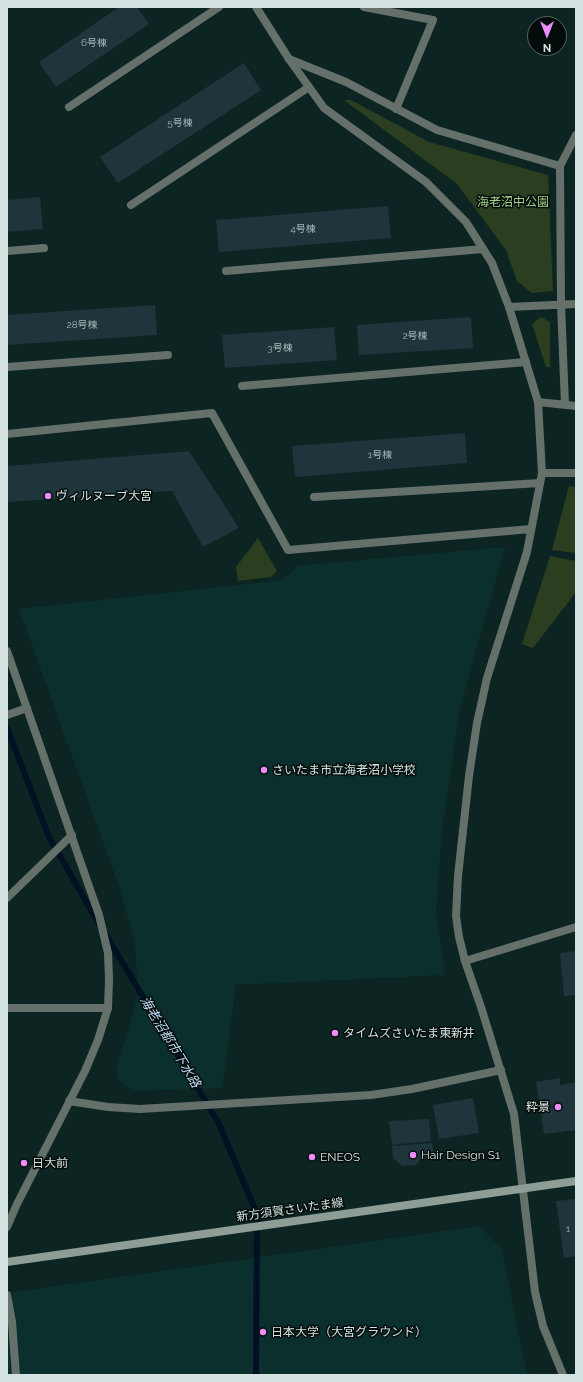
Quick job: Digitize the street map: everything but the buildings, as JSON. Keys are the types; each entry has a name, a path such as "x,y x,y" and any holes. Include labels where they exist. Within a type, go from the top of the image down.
{"main road":[{"name":"新方須賀さいたま線","path":"7,1262 576,1181"}],"street":[{"path":"69,107 219,7"},
{"path":"256,7 289,59 324,108 426,182 466,222 492,263 509,307 538,402 542,473 527,552 487,678 477,723 470,769 458,876 456,916 465,962 514,1114 535,1292 543,1326 563,1375"},
{"path":"364,7 433,20 396,109"},
{"path":"289,59 346,82 437,130 560,166"},
{"path":"131,205 309,87"},
{"path":"565,405 561,303 560,166 576,135"},
{"path":"7,251 44,248"},
{"path":"226,271 483,249"},
{"path":"509,307 561,303 576,304"},
{"path":"7,367 168,355"},
{"path":"242,386 526,362"},
{"path":"538,402 576,406"},
{"path":"7,434 212,413 288,550 531,529"},
{"path":"542,473 576,473"},
{"path":"314,497 540,483"},
{"path":"7,650 99,916 108,953 109,980 108,1008 98,1040 7,1227"},
{"path":"7,715 27,708"},
{"path":"7,898 72,835"},
{"path":"465,962 576,926"},
{"path":"7,1008 108,1008"},
{"path":"69,1101 108,1107 140,1109 372,1095 412,1089 501,1070"},
{"path":"7,1295 12,1322 16,1375"}],"shaded area":[{"name":"さいたま市立海老沼小学校","path":"505,547 460,708 442,831 436,912 445,975 236,985 222,1088 137,1091 127,1087 119,1080 116,1070 138,994 135,943 120,889 19,609 283,580 297,566"},
{"name":"日本大学（大宮グラウンド）","path":"480,1226 502,1250 526,1371 529,1375 7,1375 7,1293"}],"green space":[{"name":"海老沼中公園","path":"344,100 351,100 429,142 548,175 553,291 532,293 517,281 506,250 457,184"},
{"path":"541,317 550,322 550,367 546,367 532,324"},
{"path":"569,486 576,487 576,553 552,550"},
{"path":"258,538 277,571 271,577 238,581 236,567"},
{"path":"550,556 576,561 576,592 533,648 522,644"}],"waterway":[{"name":"海老沼都市下水路","path":"7,728 49,837 99,924"},
{"name":"海老沼都市下水路","path":"106,935 219,1124 257,1214 256,1375"}],"place":[{"name":"ヴィルヌーブ大宮","path":"48,496"},
{"name":"さいたま市立海老沼小学校","path":"264,770"},
{"name":"タイムズさいたま東新井","path":"335,1033"},
{"name":"粋景","path":"558,1107"},
{"name":"Hair Design S1","path":"413,1155"},
{"name":"ENEOS","path":"312,1157"},
{"name":"日大前","path":"24,1163"},
{"name":"日本大学（大宮グラウンド）","path":"263,1332"}]}
